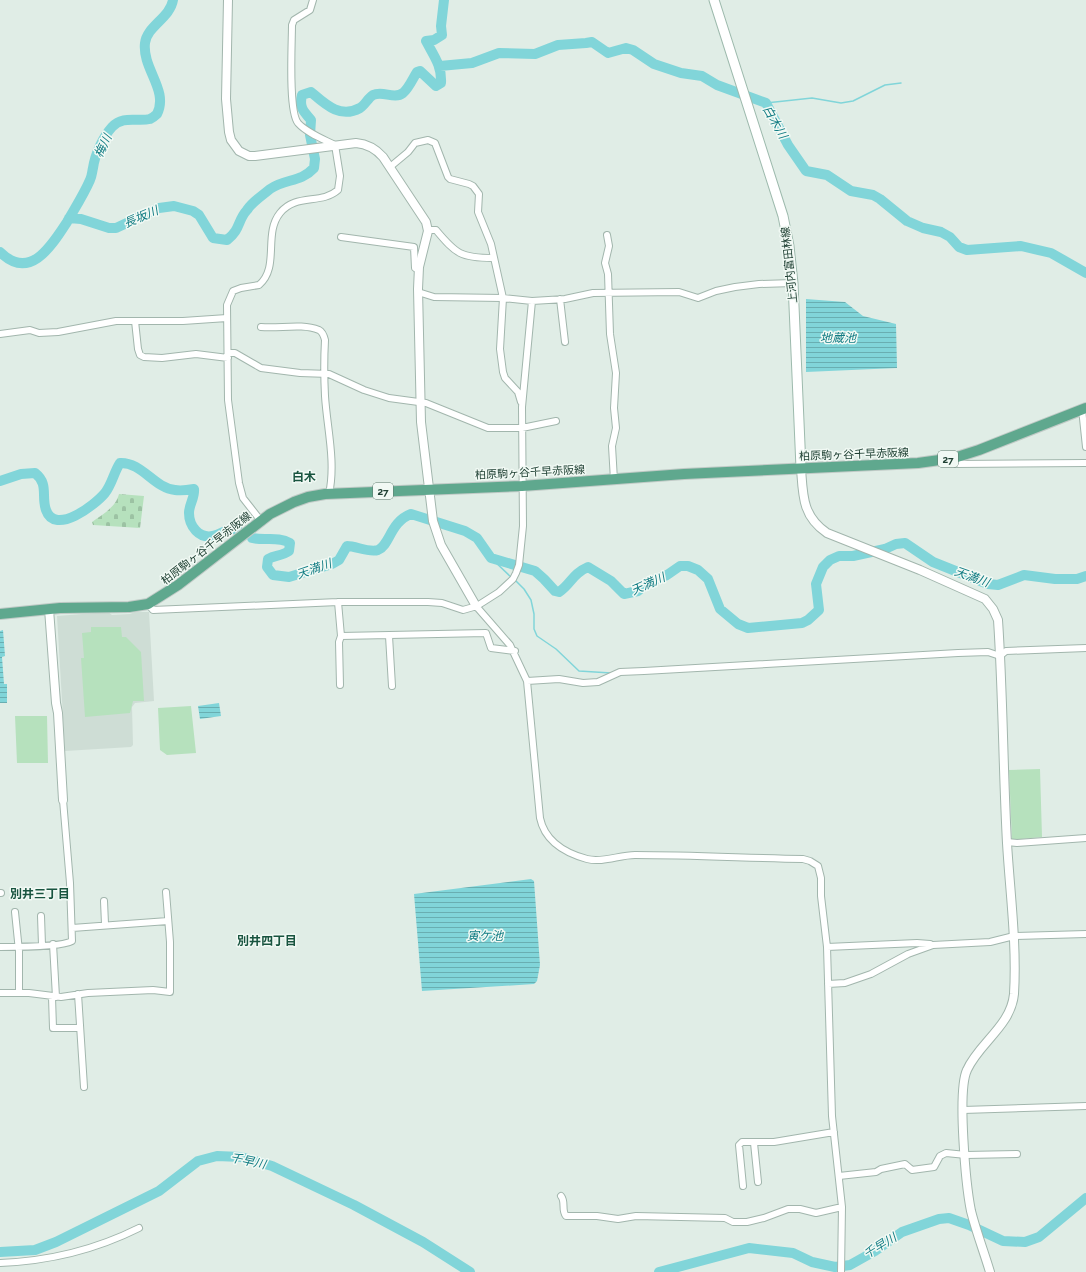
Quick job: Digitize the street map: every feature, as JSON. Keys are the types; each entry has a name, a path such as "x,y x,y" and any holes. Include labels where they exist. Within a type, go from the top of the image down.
{"main road":[{"name":"上河内富田林線","path":"714,0 783,216 789,246 793,283 800,468"},
{"name":"柏原駒ヶ谷千早赤阪線","path":"0,614 49,609 129,607 148,604 178,585 281,507 308,497 329,494 522,486 684,474 918,463 954,458 979,450 1084,408"}],"street":[{"path":"228,0 226,98 229,132 235,146 244,154 256,156 356,143 366,145 378,152 423,216 428,230 419,270 420,401 422,432 433,521 438,538 476,606 515,651 527,680 540,818 543,828 553,843 577,856 595,860 634,855 810,860 818,866 820,872 821,896 827,947 830,1076 842,1207 841,1272"},
{"path":"261,521 240,493 228,400 227,305 233,291 259,285 266,276 271,258 270,238 273,224 280,212 290,204 304,200 331,196 338,190 340,176 335,146 297,122 292,108 292,25 294,20 310,10 313,0"},
{"path":"390,167 408,152 415,143 428,140 435,143 448,177 450,179 473,186 479,194 478,212 490,244 503,298 500,349 503,372 505,378 518,392 522,407"},
{"path":"428,230 436,230 453,250 474,258 493,258"},
{"path":"607,235 609,246 605,263 608,274 610,334 616,373 614,408 616,428 612,446 614,480"},
{"path":"341,237 414,247 415,268 419,270"},
{"path":"418,292 434,297 503,298 532,301 560,299 593,293 679,292 698,298 716,291 735,287 759,284 793,283"},
{"path":"560,299 566,342"},
{"path":"148,604 153,610 338,602 428,602 442,603 463,610 476,606 499,592 513,579 519,565 523,526 522,407 532,301"},
{"path":"0,334 30,330 38,333 78,330 100,323 227,318"},
{"path":"135,322 138,350 140,355 144,357 162,358 196,354 228,355 235,353 261,368 326,374 353,386 389,398 420,401 483,427 522,428 556,421"},
{"path":"261,327 306,328 319,330 323,333 325,340 325,396 331,443 331,484 329,494"},
{"path":"1084,408 1086,447"},
{"path":"954,458 956,464 1086,463"},
{"path":"800,468 805,505 810,516 819,527 827,533 948,582 985,599 993,608 998,620 1007,842 1014,936 1014,982 1011,1007 1004,1021 973,1058 962,1083 969,1198 973,1220 990,1272"},
{"path":"338,602 341,636 338,642 340,686"},
{"path":"0,946 42,945 69,943 72,941 58,713 49,609"},
{"path":"341,636 486,633 491,648 515,651"},
{"path":"389,636 392,686"},
{"path":"1000,656 1006,652 1086,648"},
{"path":"527,680 559,679 583,683 598,682 620,672 644,670 958,653 988,652 1000,656"},
{"path":"1007,842 1017,843 1086,838"},
{"path":"0,993 19,992 54,997 78,994 153,990 170,992 170,957 166,892"},
{"path":"104,901 105,924"},
{"path":"15,912 18,946 19,992"},
{"path":"41,916 42,945"},
{"path":"72,928 105,924 168,922"},
{"path":"827,947 917,943 934,945 990,942 1014,936 1086,934"},
{"path":"53,944 53,1028 80,1028"},
{"path":"828,984 844,983 871,974 908,954 934,945"},
{"path":"78,994 84,1087"},
{"path":"963,1110 1086,1106"},
{"path":"743,1186 739,1145 742,1142 774,1142 834,1132"},
{"path":"754,1143 758,1182"},
{"path":"839,1176 876,1172 881,1169 905,1164 912,1170 934,1167 940,1156 946,1153 966,1155 1017,1154"},
{"path":"561,1196 563,1199 564,1213 566,1216 597,1216 613,1219 636,1216 725,1218 733,1222 747,1222 764,1218 788,1209 800,1209 816,1213 842,1207"},
{"path":"0,1263 31,1262 72,1254 106,1243 139,1228"}],"shaded area":[{"path":"108,612 112,615 149,612 154,701 135,703 132,707 133,745 131,747 65,751 57,616"}],"green space":[{"path":"119,494 144,496 140,528 93,525 92,522 112,507"},
{"path":"91,627 121,627 122,637 126,637 141,652 144,701 133,701 130,713 85,717 81,658 84,658 82,633 91,632"},
{"path":"191,706 196,753 167,755 160,750 158,708"},
{"path":"15,716 47,716 48,763 17,763"},
{"path":"1040,769 1042,837 1012,840 1009,770"}],"water":[{"name":"地蔵池","path":"806,299 845,302 863,316 896,324 897,368 806,372"},
{"path":"3,630 5,656 2,657 4,684 7,684 7,703 0,703 0,631"},
{"path":"219,703 221,716 200,719 198,706"},
{"name":"寅ケ池","path":"531,879 534,881 540,965 537,981 534,984 422,991 414,894"}],"waterway":[{"name":"梅川","path":"0,252 11,260 21,263 30,262 47,250 67,222 85,190 91,178 100,146 112,127 121,121 145,120 150,119 157,114 160,105 160,96 147,62 145,43 150,32 168,12 173,0"},
{"name":"長坂川","path":"69,218 81,219 109,228 116,228 159,208 174,206 193,211 199,215 213,238 227,240 235,232 244,214 252,204 270,189 303,176 314,168 315,159 310,135 311,120 302,109 302,95 311,92 333,109 346,112 360,108 373,95 400,95 409,86 417,72 420,71 436,86 441,83 439,66 426,41 434,40 442,35 441,26 444,0"},
{"name":"白木川","path":"440,66 472,63 499,53 535,54 558,45 592,42 608,53 626,48 633,50 654,64 681,73 702,76 717,85 766,103 788,145 806,171 827,175 851,191 873,195 907,221 923,228 941,232 950,237 959,247 967,250 1021,246 1051,253 1086,273"},
{"path":"766,103 812,98 841,103 853,101 885,85 901,83"},
{"name":"天満川","path":"0,481 21,474 35,473 42,481 46,510 51,517 58,520 66,519 84,511 100,498 105,493 120,463 128,464 142,471 161,485 168,488 175,490 194,489 194,495 189,510 189,518 193,527 203,536 213,536 229,530 237,529"},
{"name":"天満川","path":"252,538 276,539 290,543 289,551 268,559 267,567 273,575 289,577 332,564 339,560 347,546 371,551 378,550 382,547 399,522 411,514 465,531 477,538 491,558 535,571 555,591 559,592 578,573 588,567 611,581 624,594 638,591 649,582 667,575 680,566 688,566 698,570 708,579 720,609 738,624 748,628 802,623 808,620 819,610 816,584 823,567 830,560 839,556 853,556 885,549 896,544 905,543 933,562 988,584 998,585 1024,575 1055,579 1077,579 1086,576"},
{"path":"491,558 512,578"},
{"path":"515,580 524,589 531,600 534,614 534,629 537,636 556,649 579,671 611,673"},
{"name":"千早川","path":"0,1252 35,1250 56,1242 159,1191 198,1161 217,1156 241,1157 272,1166 354,1205 423,1242 470,1272"},
{"name":"千早川","path":"659,1272 749,1248 793,1253 812,1262 835,1267 850,1265 875,1251 902,1232 939,1219 949,1218 969,1225 1003,1241 1025,1242 1039,1237 1086,1198"}],"district":[{"name":"白木","path":"304,477"},
{"name":"別井三丁目","path":"40,894"},
{"name":"別井四丁目","path":"267,941"}]}
